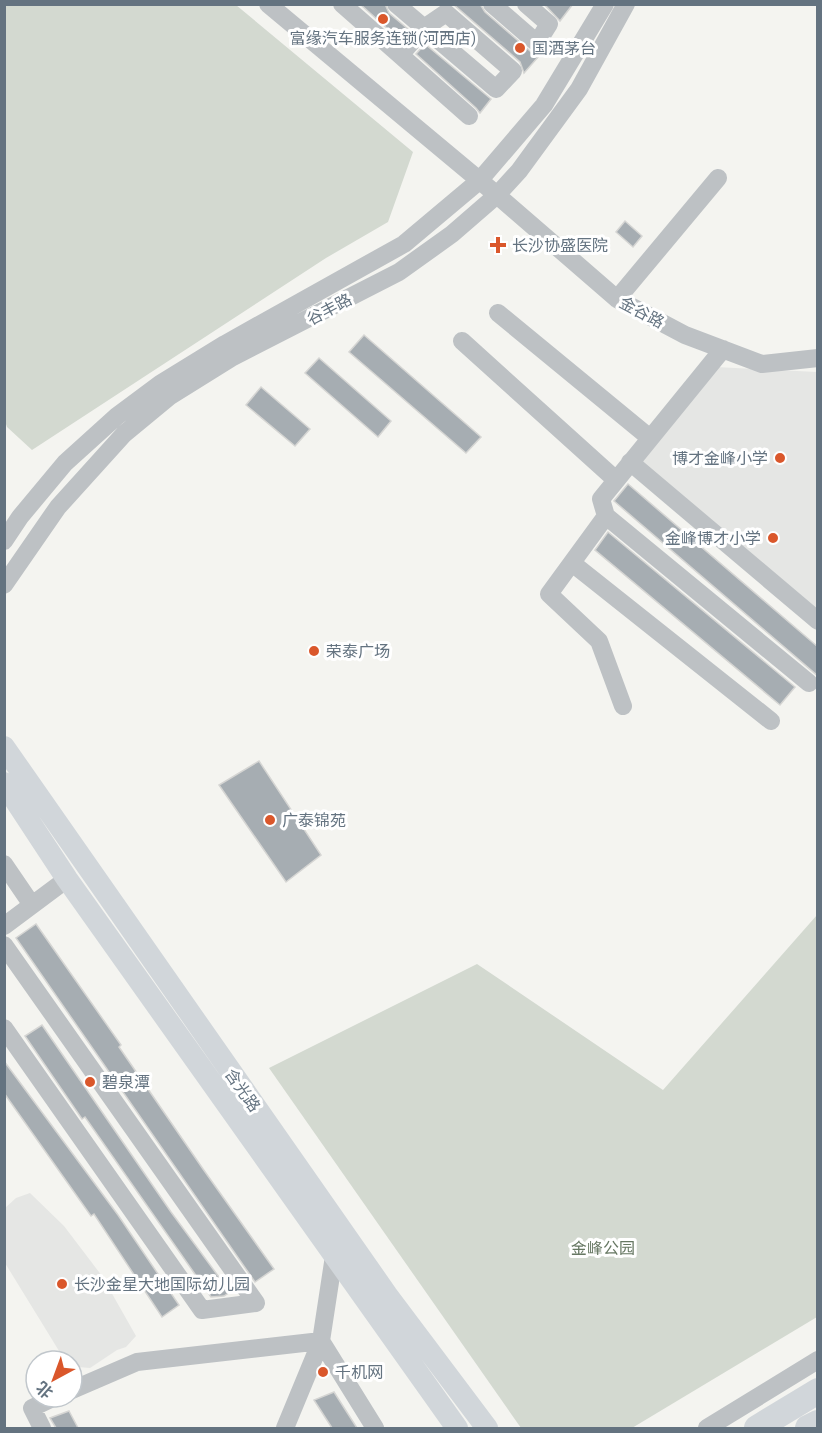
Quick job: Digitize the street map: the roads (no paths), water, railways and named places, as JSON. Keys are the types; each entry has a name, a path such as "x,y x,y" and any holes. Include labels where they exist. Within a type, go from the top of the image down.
{"highway":[{"path":"757,1428 818,1391"},
{"path":"808,1428 818,1423"}],"main road":[{"name":"含光路","path":"4,747 387,1295 487,1428"},
{"name":"含光路","path":"4,783 66,879 457,1428"}],"street":[{"path":"342,4 469,116"},
{"path":"396,4 424,28 496,89 513,71 445,8 424,28 400,55"},
{"path":"492,4 537,43 549,24 526,4"},
{"name":"谷丰路","path":"4,541 20,517 65,463 117,416 159,384 225,344 404,244 479,181 543,105 605,4"},
{"name":"谷丰路","path":"4,585 58,507 124,434 170,396 231,358 399,272 452,234 497,195 519,171 579,89 627,4"},
{"name":"金谷路","path":"271,5 617,299 685,335 762,364 818,357"},
{"path":"617,299 718,178"},
{"path":"498,313 650,438"},
{"path":"462,341 616,480"},
{"path":"723,349 601,499 606,516 809,683"},
{"path":"630,462 818,621"},
{"path":"606,516 549,594 599,641 623,706"},
{"path":"572,563 771,721"},
{"path":"4,864 32,905"},
{"path":"4,926 66,879"},
{"path":"4,945 256,1303 202,1310 4,1028"},
{"path":"285,1428 321,1341 334,1256"},
{"path":"84,1385 137,1362 321,1341"},
{"path":"321,1341 375,1428"},
{"path":"707,1428 818,1360"},
{"path":"32,1409 42,1428"}],"place":[{"name":"富缘汽车服务连锁(河西店)","path":"383,19"},
{"name":"国酒茅台","path":"520,48"},
{"name":"长沙协盛医院","path":"498,245"},
{"name":"博才金峰小学","path":"780,458"},
{"name":"金峰博才小学","path":"773,538"},
{"name":"荣泰广场","path":"314,651"},
{"name":"广泰锦苑","path":"270,820"},
{"name":"碧泉潭","path":"90,1082"},
{"name":"长沙金星大地国际幼儿园","path":"62,1284"},
{"name":"千机网","path":"323,1372"}],"park label":[{"name":"金峰公园","path":"603,1248"}]}
